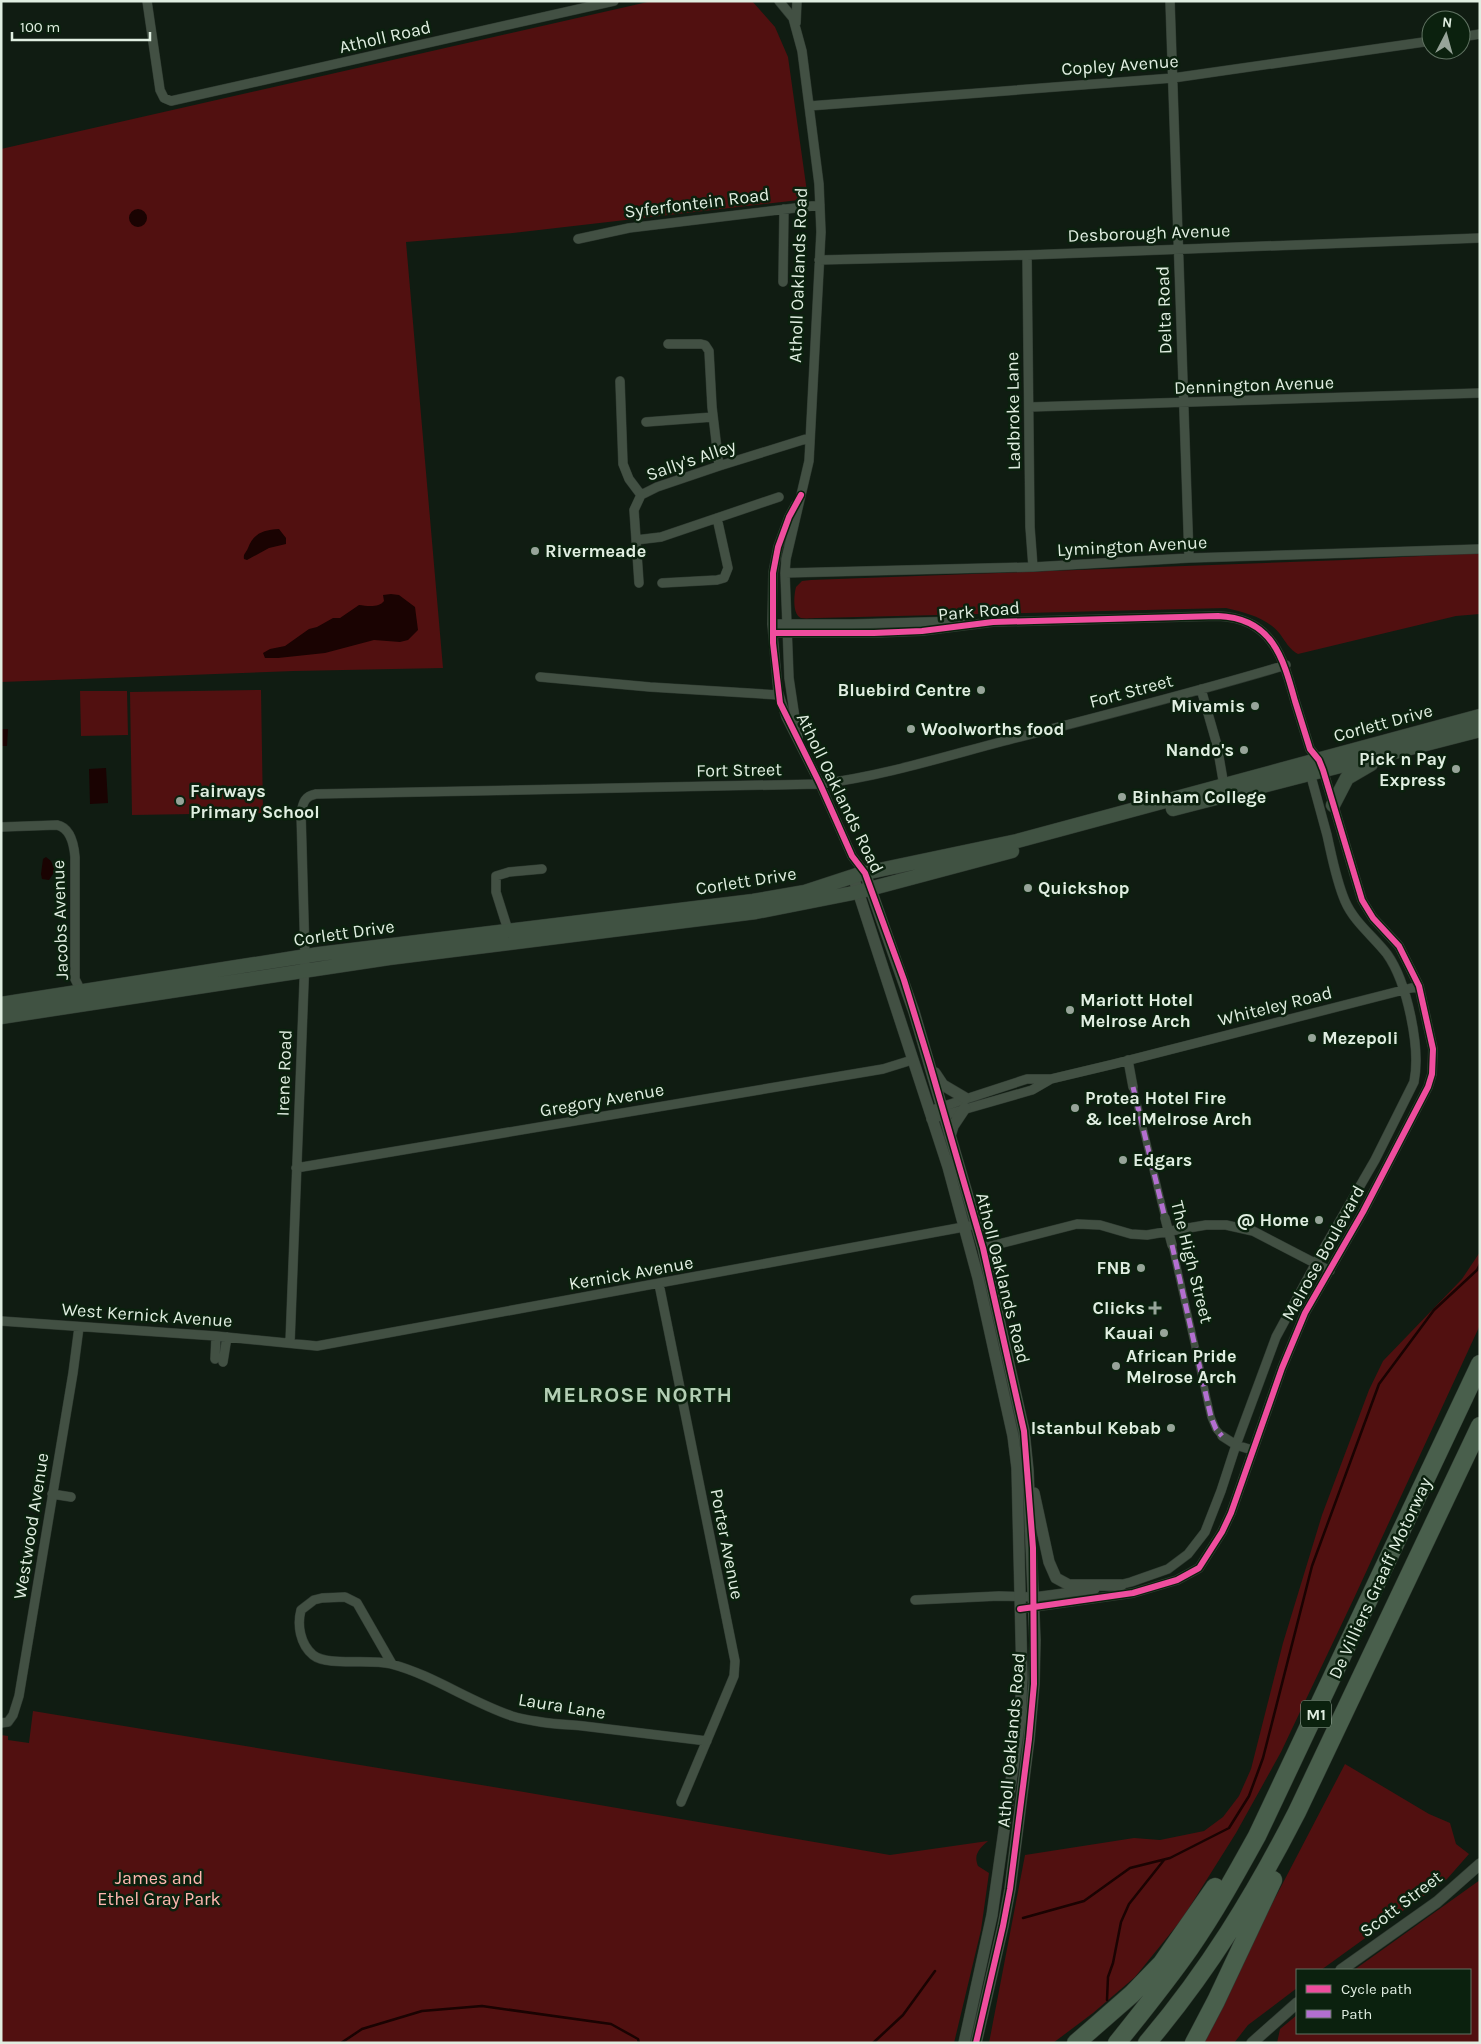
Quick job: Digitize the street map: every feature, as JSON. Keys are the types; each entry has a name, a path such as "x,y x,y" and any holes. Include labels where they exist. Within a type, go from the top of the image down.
{"highway":[{"name":"De Villiers Graaff Motorway","path":"1117,2043 1158,1993 1191,1947 1225,1893 1257,1836 1480,1364"},
{"name":"M1","path":"1147,2043 1181,2002 1242,1914 1298,1812 1480,1426"},
{"path":"1194,2043 1271,1885 1298,1812"},
{"path":"1076,2043 1132,1994 1162,1963 1183,1936 1234,1858 1257,1836"}],"main road":[{"name":"Corlett Drive","path":"1,1004 305,957 508,930 753,901 805,892 859,875 1017,841 1314,763 1480,716"},
{"name":"Corlett Drive","path":"1,1017 505,942 756,912 864,890 1109,824 1225,797 1314,763 1389,755 1480,730"},
{"path":"1333,805 1347,778 1389,755"}],"street":[{"name":"Atholl Road","path":"147,1 158,85 164,98 171,101 614,1"},
{"name":"Atholl Oaklands Road","path":"779,1 790,13 796,27 802,51 820,205 820,260 809,461 786,559 785,573 789,678 798,738"},
{"name":"Atholl Oaklands Road","path":"796,1 796,27"},
{"name":"Delta Road","path":"1170,1 1189,558"},
{"name":"Copley Avenue","path":"809,106 1173,78 1421,42"},
{"name":"Syferfontein Road","path":"578,239 629,228 820,205"},
{"path":"783,282 784,209"},
{"name":"Desborough Avenue","path":"820,260 1027,255 1480,238"},
{"name":"Ladbroke Lane","path":"1027,255 1030,527 1033,568"},
{"path":"668,344 705,344 708,348 711,358 710,387 719,466"},
{"path":"620,381 622,464 628,479 641,495"},
{"name":"Dennington Avenue","path":"1030,407 1183,404 1480,393"},
{"path":"646,422 713,417"},
{"name":"Sally's Alley","path":"638,583 634,510 641,495 657,487 809,438"},
{"name":"Atholl Oaklands Road","path":"801,495 789,517 775,558 772,624 779,695 786,717 820,784 852,856 864,890 912,1060 948,1167 978,1278 1013,1436 1017,1468 1022,1678 1020,1718 992,1915 964,2043"},
{"path":"636,540 662,537 779,497"},
{"path":"662,583 724,578 728,568 717,518"},
{"name":"Lymington Avenue","path":"785,573 1033,568 1189,558 1480,549"},
{"name":"Park Road","path":"772,624 788,628 971,620 993,622 1230,617 1248,622 1266,634 1286,665 1314,763"},
{"name":"Park Road","path":"773,634 788,628"},
{"name":"Fort Street","path":"302,804 310,795 316,794 820,784 855,780 1286,665"},
{"path":"540,677 650,687 779,695"},
{"path":"1201,689 1217,745 1224,786"},
{"name":"Melrose Boulevard","path":"915,1600 999,1596 1020,1597 1034,1603 1133,1593 1177,1580 1199,1568 1232,1513 1252,1450 1290,1346 1305,1313 1384,1172 1432,1074 1433,1049 1419,986 1399,946 1378,924 1365,906 1356,886 1333,805 1314,763"},
{"name":"Melrose Boulevard","path":"1020,1609 1034,1603 1121,1585 1168,1569 1183,1558 1199,1541 1210,1522 1273,1343 1375,1160 1414,1082 1416,1049 1403,990 1393,963 1349,910 1336,873 1314,763"},
{"name":"Irene Road","path":"290,1344 305,957 302,804"},
{"name":"Jacobs Avenue","path":"1,827 57,825 65,829 74,843 75,979 82,991 86,1005"},
{"path":"508,930 496,892 496,876 510,872 542,869"},
{"name":"Atholl Oaklands Road","path":"864,890 904,980 983,1248 1024,1432 1028,1470 1034,1603 1034,1684 1016,1844 1003,1926 976,2043"},
{"path":"897,1008 899,989 904,980"},
{"name":"Whiteley Road","path":"930,1115 1027,1079 1051,1079 1419,986"},
{"name":"Gregory Avenue","path":"296,1168 874,1070 912,1060"},
{"name":"The High Street","path":"1128,1060 1211,1416 1222,1436 1236,1445 1252,1450"},
{"path":"930,1065 943,1085 965,1103 950,1136"},
{"name":"Kernick Avenue","path":"290,1344 308,1346 330,1344 976,1224"},
{"path":"983,1248 1077,1224 1100,1225 1138,1235 1212,1225 1241,1228 1260,1234 1330,1271"},
{"name":"Porter Avenue","path":"659,1284 735,1661 734,1676 681,1802"},
{"name":"West Kernick Avenue","path":"1,1321 216,1336 290,1344"},
{"name":"Westwood Avenue","path":"1,1723 8,1722 13,1715 19,1696 73,1373 79,1326"},
{"path":"216,1336 219,1360 227,1337"},
{"path":"1028,1470 1053,1574 1062,1583 1069,1585 1121,1585"},
{"path":"52,1494 72,1497"},
{"name":"Laura Lane","path":"392,1664 357,1603 345,1597 332,1597 314,1600 301,1610 299,1624 306,1646 314,1655 325,1661 376,1660 392,1664 430,1678 498,1710 527,1720 707,1741"},
{"name":"Scott Street","path":"1342,1969 1437,1902 1480,1864"},
{"path":"1252,2043 1296,2004"}],"green space":[{"path":"652,1 752,1 775,27 788,57 808,199 513,233 406,242 443,668 294,671 1,682 1,149"},
{"path":"1480,553 1480,614 1456,616 1298,654 1290,648 1280,634 1268,623 1255,616 1226,608 801,618 796,613 794,604 796,587 802,581 811,580 1344,560"},
{"path":"261,690 263,813 132,815 130,692"},
{"path":"80,691 127,691 128,735 81,736"},
{"path":"1480,1252 1480,1325 1281,1752 1236,1833 1182,1919 1135,1977 1093,2013 1053,2043 989,2043 1025,1855 1134,1838 1160,1840 1204,1831 1223,1817 1239,1796 1251,1769 1283,1643 1322,1515 1369,1390 1383,1361 1462,1279"},
{"name":"James and Ethel Gray Park","path":"33,1711 890,1855 988,1841 980,1849 976,1858 978,1866 989,1873 981,1930 954,2043 1,2043 1,1735 8,1736 8,1740 29,1743"},
{"path":"1345,1764 1429,1814 1450,1823 1456,1844 1469,1854 1447,1879 1322,1969 1296,1969 1296,1989 1248,2025 1234,2043 1202,2043 1249,1948"},
{"path":"1480,1880 1480,2043 1277,2043 1280,2029 1296,2016 1296,2034 1471,2034 1471,1969 1355,1969"}],"shaded area":[{"path":"138,209 144,212 147,218 144,224 138,227 132,224 129,218 132,212"},
{"path":"279,529 286,538 286,544 269,548 247,560 244,559 250,543 256,536 264,531"},
{"path":"383,595 399,595 415,607 418,630 408,640 400,642 374,640 325,653 265,658 263,653 270,649 285,646 309,629 317,627 333,618 340,618 359,605 379,605 384,601"},
{"path":"1,729 8,729 7,746 1,746"},
{"path":"106,768 108,803 90,804 89,769"},
{"path":"46,857 51,861 55,871 49,880 42,879 41,874 43,859"}],"waterway":[{"path":"1023,1918 1084,1901 1130,1868 1170,1858 1229,1828 1249,1796 1263,1758 1312,1566 1379,1384 1434,1310 1477,1270 1480,1264"},
{"path":"1107,2000 1108,1977 1113,1963 1121,1922 1129,1904 1164,1860"},
{"path":"873,2043 903,2015 935,1971"},
{"path":"341,2043 362,2029 422,2011 482,2006 611,2024 638,2039 639,2043"}],"marked path":[{"path":"1133,1087 1165,1218"},
{"path":"1172,1245 1211,1417 1216,1429 1222,1436"}],"cycle path":[{"path":"801,495 789,517 778,547 773,573 773,643 780,703 820,784 852,856 865,873 904,980 983,1248 1024,1431 1033,1548 1034,1684 1010,1889 976,2043"},
{"path":"773,633 874,633 922,631 993,622 1218,616 1236,618 1251,624 1263,632 1272,643 1286,669 1310,749 1319,760 1323,770 1362,900 1373,918 1399,946 1419,986 1433,1049 1432,1074 1428,1087 1363,1212 1305,1313 1282,1368 1231,1513 1222,1532 1199,1568 1177,1580 1133,1593 1020,1609"}],"place":[{"name":"Rivermeade","path":"535,551"},
{"name":"Bluebird Centre","path":"981,690"},
{"name":"Mivamis","path":"1255,706"},
{"name":"Woolworths food","path":"911,729"},
{"name":"Nando's","path":"1244,750"},
{"name":"Pick n Pay Express","path":"1456,769"},
{"name":"Binham College","path":"1122,797"},
{"name":"Fairways Primary School","path":"180,801"},
{"name":"Quickshop","path":"1028,888"},
{"name":"Mariott Hotel Melrose Arch","path":"1070,1010"},
{"name":"Mezepoli","path":"1312,1038"},
{"name":"Protea Hotel Fire & Ice! Melrose Arch","path":"1075,1108"},
{"name":"Edgars","path":"1123,1160"},
{"name":"@ Home","path":"1319,1220"},
{"name":"FNB","path":"1141,1268"},
{"name":"Clicks","path":"1155,1308"},
{"name":"Kauai","path":"1164,1333"},
{"name":"African Pride Melrose Arch","path":"1116,1366"},
{"name":"Istanbul Kebab","path":"1171,1428"}],"district":[{"name":"MELROSE NORTH","path":"638,1394"}]}
